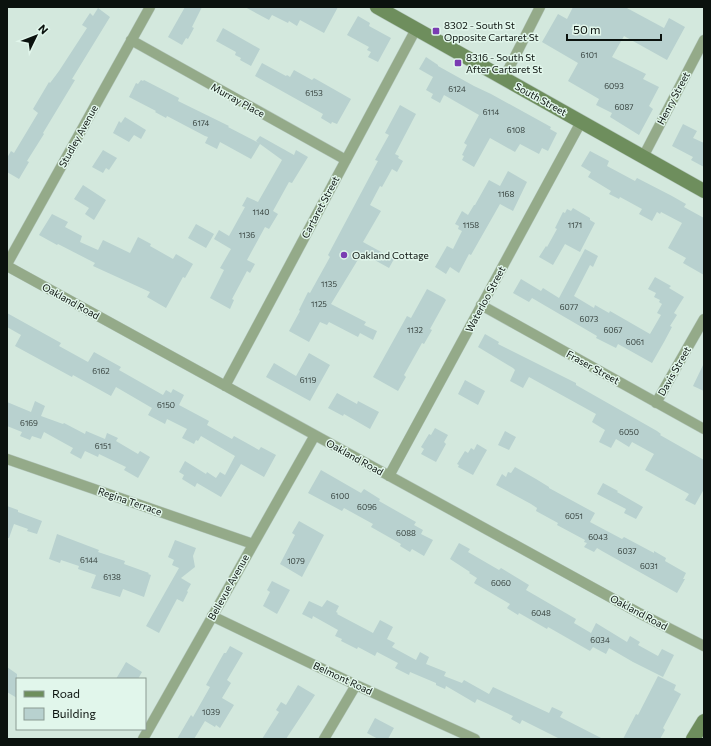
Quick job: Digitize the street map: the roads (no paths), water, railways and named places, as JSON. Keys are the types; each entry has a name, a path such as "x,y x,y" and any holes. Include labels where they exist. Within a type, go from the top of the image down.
{"main road":[{"name":"South Street","path":"377,7 704,191"},
{"path":"693,739 704,721"}],"street":[{"name":"Studley Avenue","path":"7,265 150,7"},
{"path":"504,78 540,7"},
{"name":"Cartaret Street","path":"225,386 416,29"},
{"name":"Murray Place","path":"131,40 346,160"},
{"name":"Henry Street","path":"643,157 704,40"},
{"name":"Waterloo Street","path":"389,476 581,122"},
{"name":"Oakland Road","path":"7,265 315,436 639,613 704,646"},
{"name":"Fraser Street","path":"481,305 704,429"},
{"name":"Davis Street","path":"656,403 704,318"},
{"name":"Bellevue Avenue","path":"143,739 315,436"},
{"name":"Regina Terrace","path":"7,459 253,544"},
{"name":"Belmont Road","path":"212,616 356,685 475,739"},
{"path":"324,739 356,685"}],"place":[{"name":"8302 - South St Opposite Cartaret St","path":"436,31"},
{"name":"8316 - South St After Cartaret St","path":"458,63"},
{"name":"Oakland Cottage","path":"344,255"}]}
